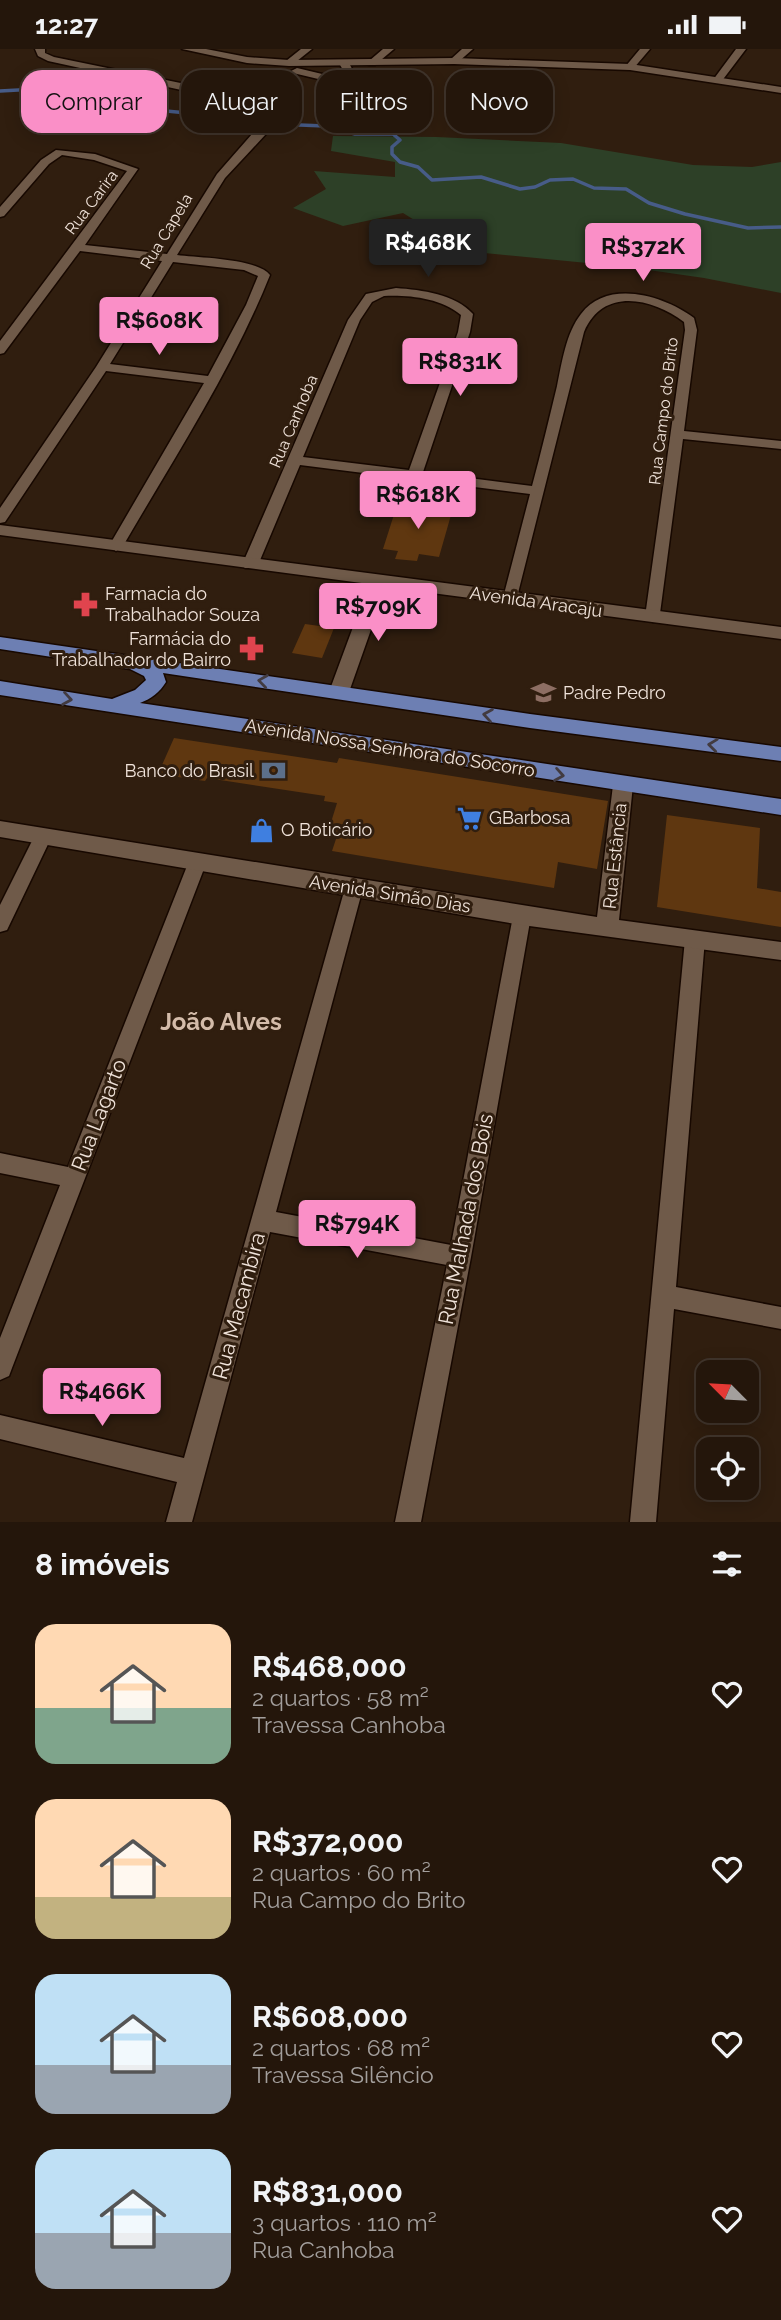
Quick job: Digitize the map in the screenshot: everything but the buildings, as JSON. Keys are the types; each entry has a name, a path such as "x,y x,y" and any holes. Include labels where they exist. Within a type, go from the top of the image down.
{"main road":[{"path":"0,643 543,723 781,754"},
{"path":"113,705 142,695 156,682 153,672 132,661"},
{"name":"Avenida Nossa Senhora do Socorro","path":"0,688 623,786 781,807"}],"street":[{"name":"Rua Capela","path":"0,519 102,367 221,176 262,132 279,109 263,103 51,59 41,54 40,49"},
{"path":"188,49 217,52 316,76"},
{"path":"289,63 307,49"},
{"path":"372,62 389,49"},
{"path":"454,61 468,49"},
{"path":"630,67 645,49"},
{"path":"718,81 741,49"},
{"path":"247,60 289,63 454,61 630,67 781,90"},
{"path":"344,63 348,70"},
{"name":"Rua Carira","path":"0,213 38,169 60,152 95,157 131,167 133,171 0,350"},
{"path":"77,247 252,269 264,275 256,297 212,380 116,546"},
{"name":"Rua Canhoba","path":"250,565 354,320 364,303 374,295 402,292 424,295 451,302 467,314 464,333 415,474"},
{"name":"Rua Campo do Brito","path":"511,598 568,367 587,314 599,306 624,298 635,298 670,308 690,321 678,434 653,617"},
{"path":"102,367 212,380"},
{"path":"678,434 781,445"},
{"path":"296,460 538,491"},
{"name":"Avenida Aracaju","path":"0,530 781,633"},
{"path":"339,692 379,581"},
{"name":"Rua Estância","path":"607,927 623,786"},
{"name":"Avenida Simão Dias","path":"0,829 522,916 781,951"},
{"path":"0,925 43,836"},
{"name":"Rua Lagarto","path":"0,1368 198,861"},
{"name":"Rua Macambira","path":"179,1522 354,888"},
{"name":"Rua Malhada dos Bois","path":"408,1522 460,1257 522,916"},
{"path":"643,1522 695,939"},
{"path":"0,1163 75,1178"},
{"path":"263,1220 460,1257"},
{"path":"664,1296 781,1318"},
{"path":"0,1427 193,1473"}],"green space":[{"path":"333,136 437,137 561,143 693,165 752,167 781,162 781,293 628,267 464,251 403,213 343,226 293,208 326,189 314,171 395,177 395,162 331,151"}],"waterway":[{"path":"0,91 73,87 104,105 181,112"},
{"path":"302,125 325,126 355,134 393,134 400,140 392,147 392,154 400,162 418,167 432,180 481,177 520,189 535,187 550,180 573,179 594,188 626,189 649,203 685,214 748,228 781,227"}],"place":[{"name":"Farmacia do Trabalhador Souza","path":"85,604"},
{"name":"Farmácia do Trabalhador do Bairro","path":"251,649"},
{"name":"Padre Pedro","path":"543,693"},
{"name":"Banco do Brasil","path":"274,771"},
{"name":"GBarbosa","path":"469,818"},
{"name":"O Boticário","path":"261,830"}],"district":[{"name":"João Alves","path":"221,1022"}]}
